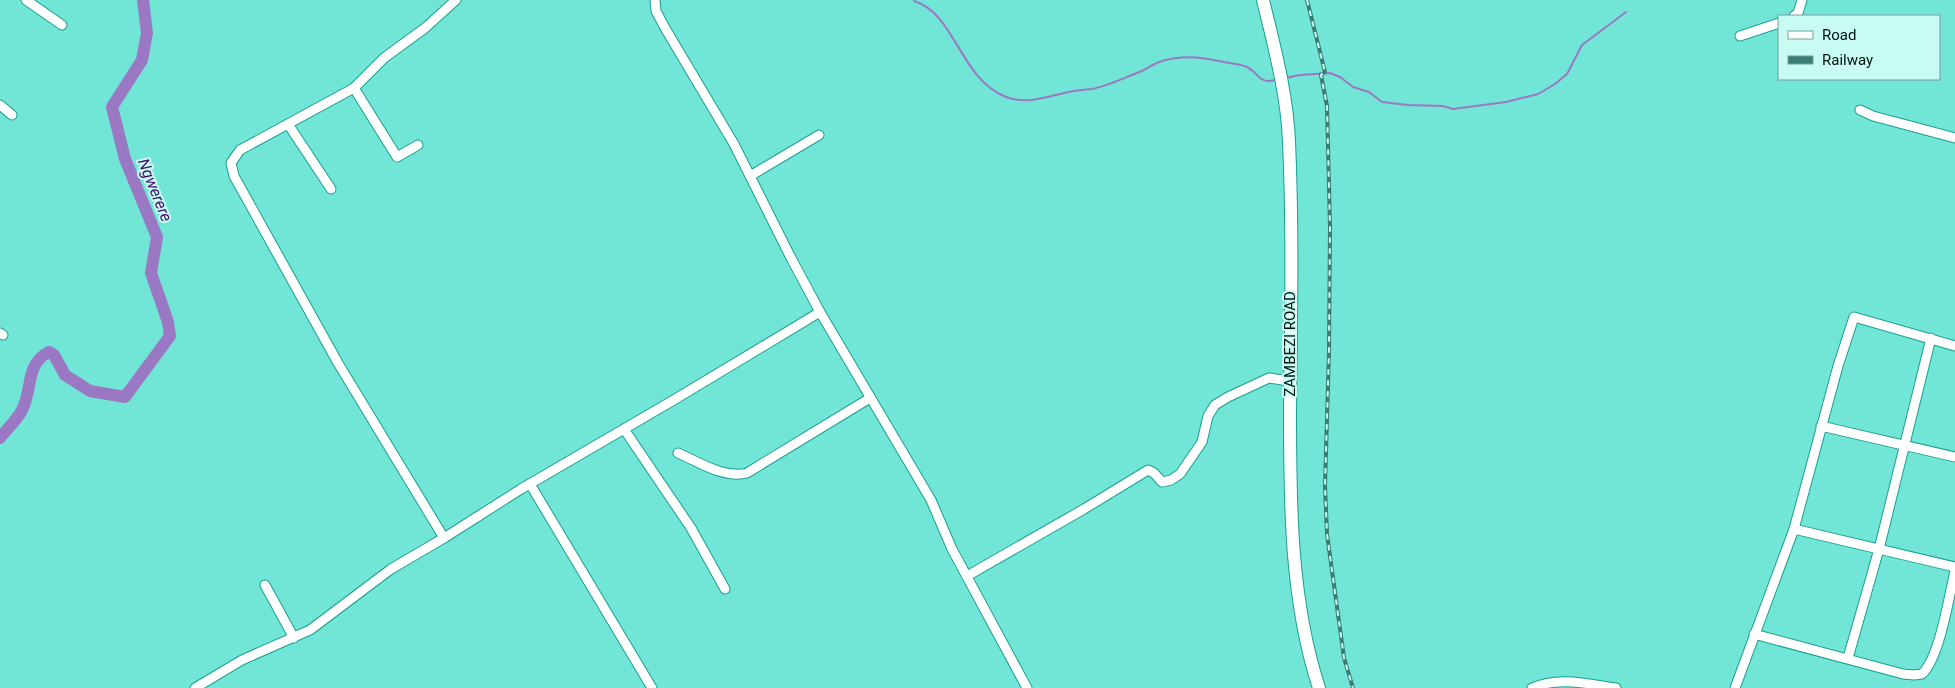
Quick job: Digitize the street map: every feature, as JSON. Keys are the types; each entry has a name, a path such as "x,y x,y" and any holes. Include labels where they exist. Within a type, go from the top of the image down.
{"main road":[{"name":"ZAMBEZI ROAD","path":"1263,0 1281,76 1289,140 1292,534 1300,608 1319,688"}],"street":[{"path":"26,0 62,25"},
{"path":"444,538 334,355 234,176 232,163 240,150 354,88 384,58 425,28 456,0"},
{"path":"655,0 656,11 734,144 790,258 931,500 942,530 1027,688"},
{"path":"1795,15 1798,13 1802,0"},
{"path":"1740,36 1778,23"},
{"path":"354,88 395,155 399,156 418,145"},
{"path":"0,105 12,115"},
{"path":"1860,110 1873,116 1955,138"},
{"path":"288,124 331,189"},
{"path":"750,176 819,135"},
{"path":"195,688 248,657 310,630 391,569 444,538 508,496 820,312"},
{"path":"1735,688 1794,528 1821,426 1854,317 1955,346"},
{"path":"1848,658 1879,549 1931,338"},
{"path":"967,576 1084,510 1148,470 1154,473 1162,482 1171,480 1180,474 1202,442 1208,416 1215,405 1269,378 1290,381"},
{"path":"678,453 729,474 747,473 870,398"},
{"path":"1821,426 1955,457"},
{"path":"624,429 691,528 725,589"},
{"path":"530,484 652,688"},
{"path":"1794,528 1955,567"},
{"path":"1754,634 1903,674 1922,674 1933,658 1937,646 1955,571"},
{"path":"265,585 294,638"},
{"path":"1532,688 1541,684 1560,681 1616,688"}],"waterway":[{"name":"Ngwerere","path":"0,438 22,410 36,363 49,352 54,355 65,375 90,391 125,397 170,336 168,322 151,273 157,237 125,159 112,107 142,60 147,33 143,0"},
{"path":"914,1 928,8 939,19 967,62 990,88 1006,97 1014,99 1038,99 1072,91 1098,88 1142,71 1159,62 1187,57 1204,58 1241,65 1247,67 1265,81 1276,80"},
{"path":"1286,78 1330,73 1340,77 1353,87 1369,92 1382,102 1408,105 1443,106 1453,109 1506,102 1538,94 1555,84 1567,74 1582,45 1626,12"}],"railway":[{"path":"1307,0 1325,72 1321,75 1327,106 1330,227 1325,486 1327,534 1344,658 1353,688"}]}
